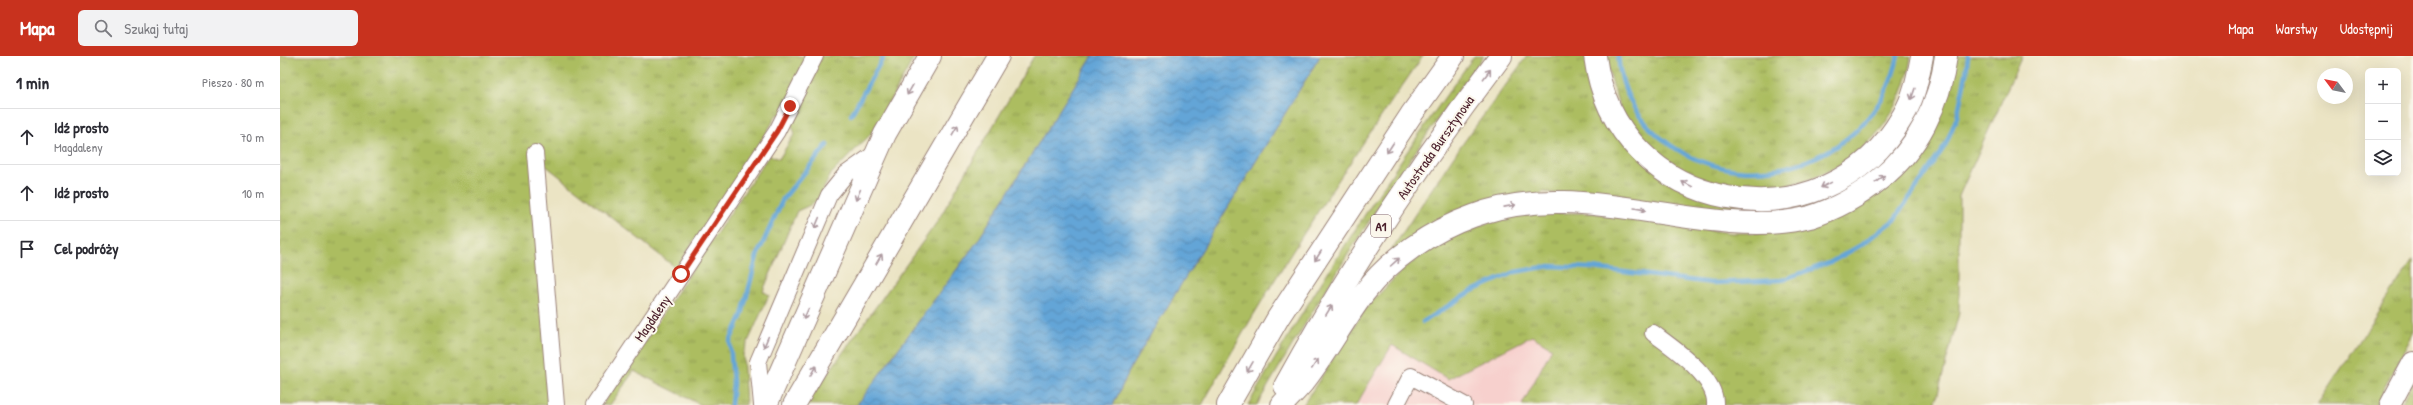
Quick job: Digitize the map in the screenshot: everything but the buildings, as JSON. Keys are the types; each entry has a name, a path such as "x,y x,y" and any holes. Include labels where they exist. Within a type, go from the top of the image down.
{"highway":[{"path":"766,405 885,134 930,56"},
{"path":"794,405 998,56"},
{"path":"1411,115 1443,56"},
{"path":"1228,405 1278,318 1411,115 1453,56"},
{"name":"Autostrada Bursztynowa","path":"1275,405 1308,344 1378,230 1459,112 1501,56"},
{"path":"1595,56 1603,94 1614,115 1632,142 1652,162 1675,178 1698,190 1720,197 1763,201 1785,198 1817,189 1850,173 1873,154 1903,116 1912,97 1922,56"},
{"path":"1282,405 1305,380 1365,292 1393,263 1428,237 1473,216 1521,204 1565,201 1628,207 1716,221 1776,223 1809,217 1854,198 1890,171 1919,135 1933,109 1941,84 1946,56"}],"main road":[{"path":"2390,405 2413,362"}],"street":[{"name":"Magdaleny","path":"594,405 777,131 815,56"},
{"path":"762,405 758,362 830,195 846,174 877,152"},
{"path":"535,153 556,405"},
{"path":"1652,332 1694,365 1716,396 1715,405"},
{"path":"1396,405 1412,376 1464,405"}],"shaded area":[{"path":"1532,336 1553,347 1522,405 1356,405 1392,345 1448,379"}],"green space":[{"path":"280,56 915,56 872,133 831,174 817,202 797,211 763,291 769,295 743,353 746,405 701,405 634,371 610,405 602,405 769,155 779,159 795,133 789,120 777,114 762,141 676,268 545,165 538,162 548,405 280,405"},
{"path":"1034,56 1093,56 977,242 857,405 805,405 937,222"},
{"path":"1320,56 1423,56 1364,141 1280,271 1202,405 1113,405 1132,365"},
{"path":"1474,56 1484,56 1423,140 1365,227 1310,315 1257,405 1248,405 1328,271 1414,141"},
{"path":"1527,56 1587,56 1601,108 1723,204 1864,171 1929,56 1937,56 1932,81 1923,105 1912,127 1897,148 1880,166 1860,182 1838,196 1814,206 1791,212 1751,215 1544,192 1390,252 1453,157"},
{"path":"1605,56 1911,56 1906,80 1897,102 1885,123 1853,156 1833,168 1811,178 1766,190 1758,190 1728,185 1684,172 1669,163 1655,151 1634,129 1620,109"},
{"path":"1955,56 2022,56 1959,196 1959,313 1935,405 1522,405 1552,348 1532,336 1448,379 1392,345 1356,405 1303,405 1366,308 1404,268 1448,238 1481,225 1519,213 1593,213 1731,233 1775,233 1888,184"},
{"path":"2413,260 2413,334 2375,405 2317,405"},
{"path":"2413,380 2413,405 2400,405"}],"water":[{"path":"1093,56 1320,56 1132,365 1113,405 857,405 977,242"}],"waterway":[{"path":"851,115 884,56"},
{"path":"1618,56 1623,82 1633,106 1640,117 1658,136 1669,144 1702,162 1737,170 1773,169 1807,161 1838,144 1865,121 1886,92 1898,56"},
{"path":"1423,322 1472,291 1515,272 1550,266 1592,268 1712,283 1782,280 1831,262 1861,245 1894,220 1945,146 1957,117 1966,74 1968,56"},
{"path":"731,405 733,383 730,341 742,315 757,256 783,199 827,145"}],"route":[{"path":"681,274 777,131 790,106"}]}
